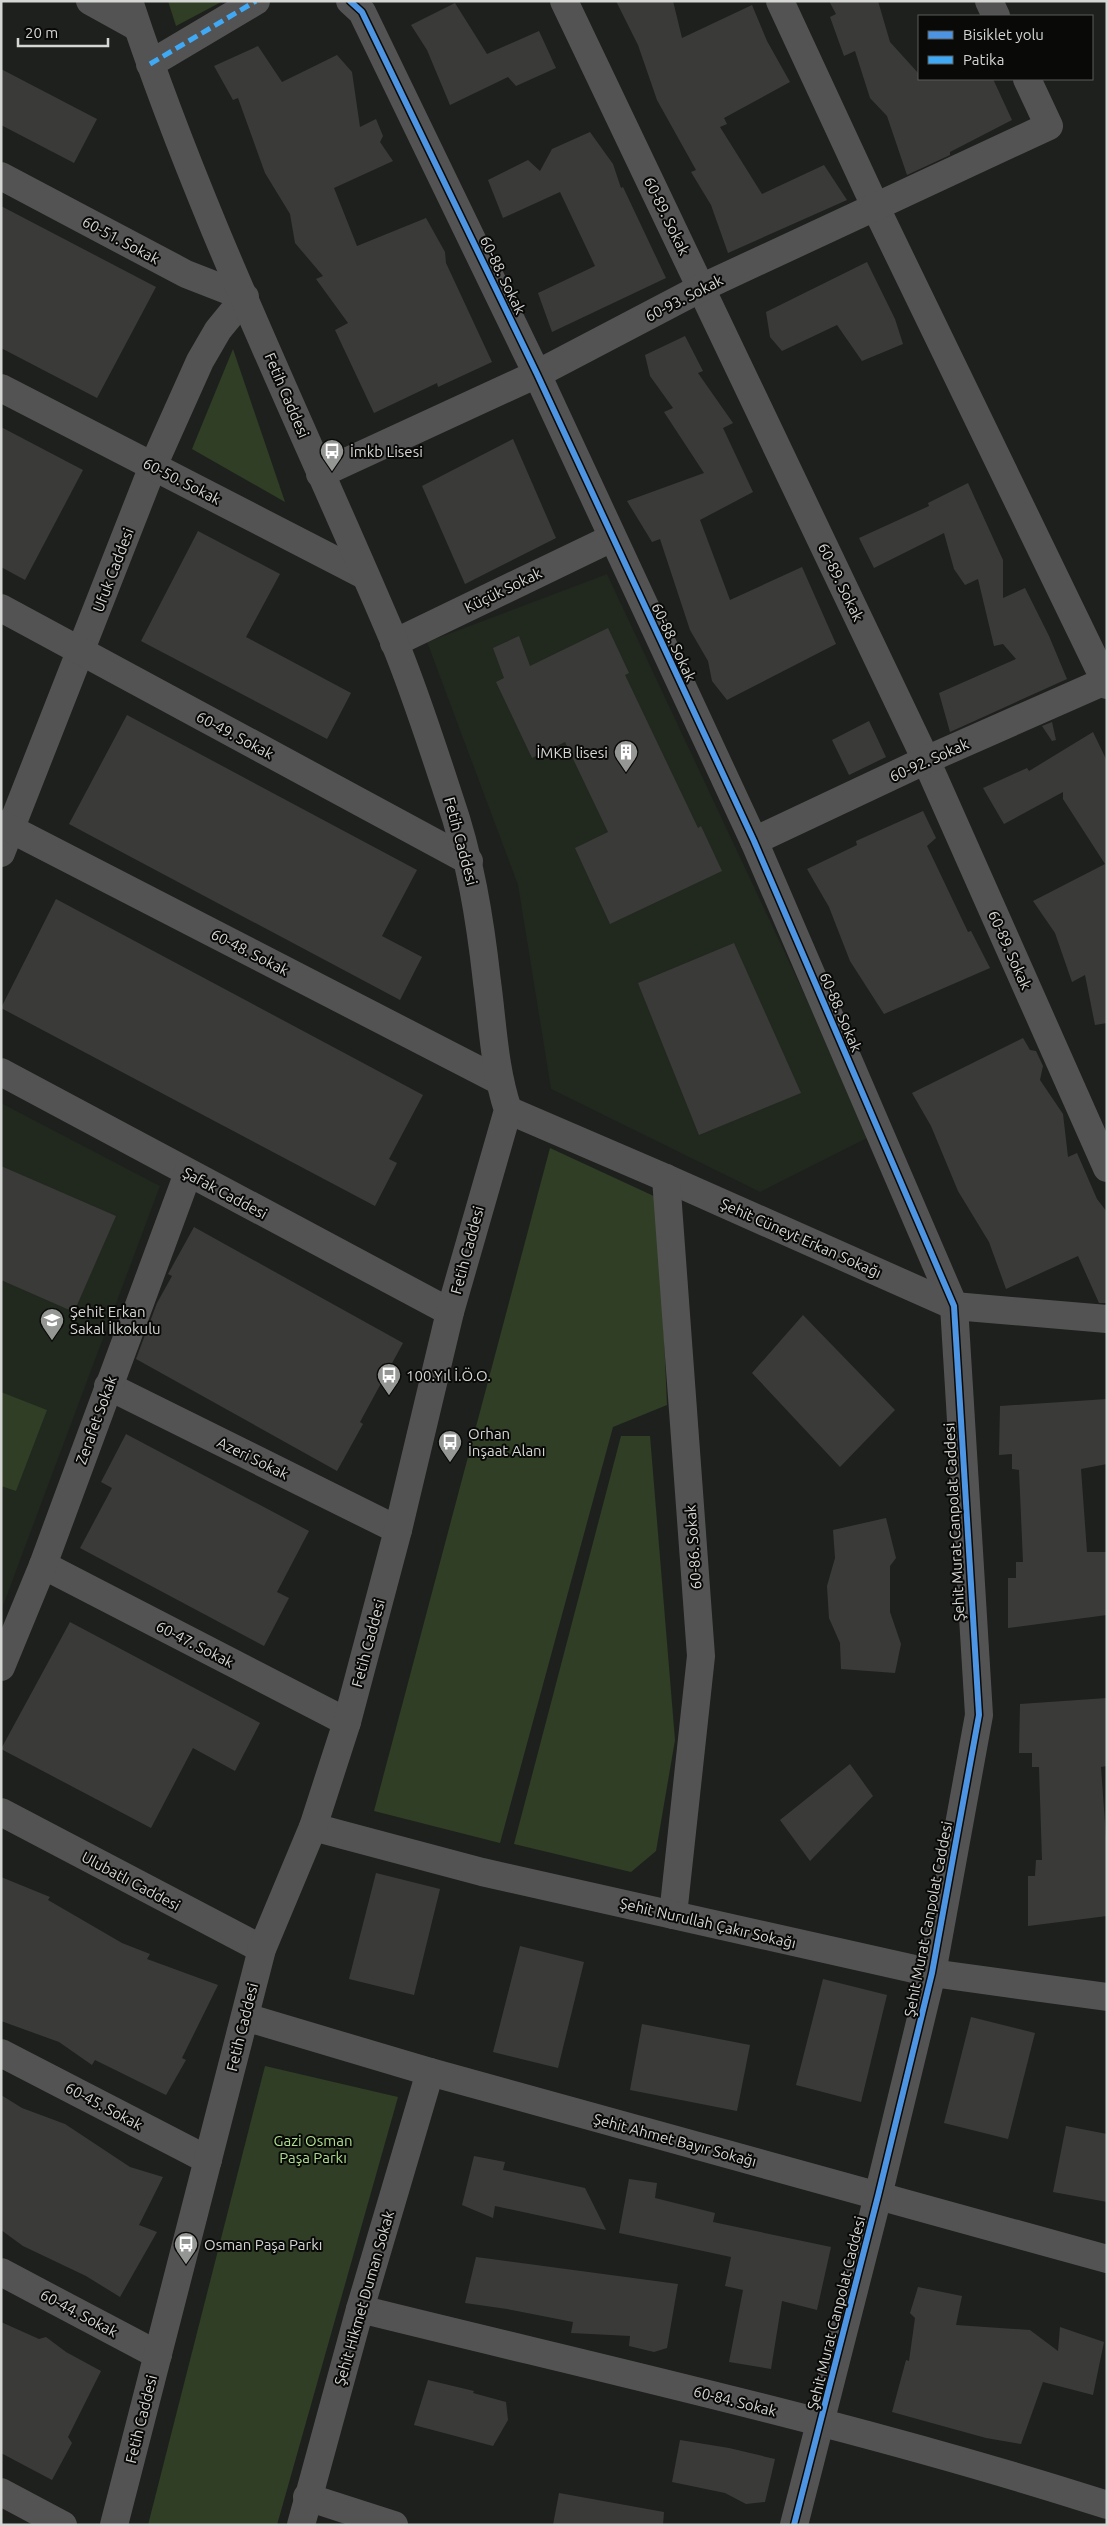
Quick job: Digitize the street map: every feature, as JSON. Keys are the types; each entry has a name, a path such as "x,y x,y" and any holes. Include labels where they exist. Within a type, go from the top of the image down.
{"street":[{"path":"90,1 138,27"},
{"name":"Fetih Caddesi","path":"114,2525 262,1950 313,1827 346,1722 398,1530 450,1312 508,1110 498,1080 481,932 469,861 451,801 394,642 191,171 150,64 129,1"},
{"path":"150,64 256,1"},
{"name":"60-88. Sokak","path":"350,1 362,12 537,374 754,841 954,1306"},
{"name":"60-89. Sokak","path":"564,1 926,760 1107,1168"},
{"path":"780,1 876,208 1106,683"},
{"path":"989,1 996,15"},
{"name":"60-93. Sokak","path":"320,474 537,374 701,288 1049,126 1026,80"},
{"name":"60-51. Sokak","path":"1,176 186,274 245,297"},
{"name":"Ufuk Caddesi","path":"4,835 82,651 153,466 200,361 218,330 245,297"},
{"name":"60-50. Sokak","path":"1,388 364,575"},
{"name":"Küçük Sokak","path":"394,642 612,538"},
{"name":"60-49. Sokak","path":"1,608 469,861"},
{"name":"60-92. Sokak","path":"754,841 926,760 1106,683"},
{"name":"60-48. Sokak","path":"4,835 498,1080"},
{"name":"Şafak Caddesi","path":"1,1072 188,1174 450,1312"},
{"name":"Şehit Cüneyt Erkan Sokağı","path":"508,1110 954,1306 1107,1319"},
{"name":"Zerafet Sokak","path":"1,1667 43,1566 188,1174"},
{"name":"60-86. Sokak","path":"666,1178 701,1656 673,1915"},
{"name":"Şehit Murat Canpolat Caddesi","path":"794,2525 878,2196 932,1973 978,1715 954,1306"},
{"name":"Azeri Sokak","path":"108,1386 398,1530"},
{"name":"60-47. Sokak","path":"43,1566 346,1722"},
{"name":"Ulubatlı Caddesi","path":"1,1812 262,1950"},
{"name":"Şehit Nurullah Çakır Sokağı","path":"313,1827 482,1872 932,1973 1107,1997"},
{"name":"Şehit Ahmet Bayır Sokağı","path":"245,2017 430,2072 1107,2258"},
{"name":"60-45. Sokak","path":"1,2052 208,2160"},
{"name":"Şehit Hikmet Duman Sokak","path":"301,2525 360,2309 430,2072"},
{"name":"60-44. Sokak","path":"1,2272 158,2354"},
{"name":"60-84. Sokak","path":"360,2309 821,2422 1015,2476 1107,2505"},
{"path":"1,2492 63,2525"},
{"path":"308,2497 394,2525"}],"shaded area":[{"path":"607,574 871,1136 760,1192 551,1089 518,885 427,642"},
{"name":"Şehit Erkan Sakal İlkokulu","path":"1,1103 160,1186 1,1611"}],"green space":[{"path":"168,1 223,1 176,26"},
{"path":"233,349 285,502 192,449"},
{"path":"550,1148 658,1198 667,1405 613,1427 500,1843 374,1811"},
{"path":"1,1392 47,1410 16,1491 1,1486"},
{"path":"621,1436 650,1436 675,1740 656,1851 631,1872 514,1844"},
{"name":"Gazi Osman Paşa Parkı","path":"265,2066 398,2097 277,2525 148,2525"}],"building":[{"path":"616,1 673,1 682,38 752,5 767,41 790,82 724,118 727,124 720,127 762,194 824,165 847,200 728,253 711,205 691,172 696,170 657,100 638,45"},
{"path":"829,1 878,1 890,42 918,73 918,80 993,80 1012,120 950,152 950,155 907,175 887,116 870,98 855,51 844,56 830,17 836,14"},
{"path":"455,3 487,54 539,31 556,68 516,86 508,77 450,105 427,50 411,25"},
{"path":"258,46 282,82 337,55 352,72 360,127 376,119 383,136 380,142 393,161 334,188 357,246 426,218 445,252 446,263 492,362 438,387 437,383 374,413 335,330 348,323 316,279 323,276 295,243 290,214 265,173 238,98 233,100 214,66"},
{"path":"1,69 97,119 74,163 1,125"},
{"path":"590,132 613,164 621,188 623,187 666,278 552,332 538,293 595,266 560,192 503,218 488,180 528,160 540,171 552,149"},
{"path":"1,206 156,287 97,398 1,348"},
{"path":"867,262 895,319 903,344 862,361 837,325 782,351 770,337 766,312"},
{"path":"685,336 703,371 698,373 733,423 723,428 753,492 700,520 730,600 802,567 836,644 727,700 712,681 708,661 690,630 660,539 652,542 627,501 704,473 664,412 673,408 650,376 645,355"},
{"path":"1,427 83,470 25,580 1,567"},
{"path":"513,439 556,538 465,584 422,486"},
{"path":"968,483 1003,560 1003,598 1025,588 1049,636 1067,679 950,732 939,693 1016,659 1003,644 994,646 978,579 965,585 954,569 944,533 874,568 859,538 929,506 928,503"},
{"path":"198,531 280,574 246,637 351,693 327,739 141,641"},
{"name":"İMKB lisesi","path":"608,628 629,673 625,675 698,828 701,826 722,871 610,924 575,848 608,832 565,742 532,758 496,682 504,678 493,648 519,636 530,666"},
{"path":"127,715 417,870 382,936 422,957 400,1000 69,824"},
{"path":"869,721 886,757 849,775 832,740"},
{"path":"1052,722 1056,740 1052,741 1042,726"},
{"path":"1093,732 1107,761 1107,1023 1095,1025 1085,975 1072,982 1055,933 1033,901 1105,864 1063,799 1063,792 1004,824 983,788 1027,768 1029,771"},
{"path":"923,811 936,838 927,846 968,932 971,931 990,968 884,1014 850,961 829,907 807,869 857,845 856,841"},
{"path":"56,899 423,1095 389,1159 397,1163 375,1206 1,1008"},
{"path":"734,943 801,1093 699,1135 638,983"},
{"path":"1023,1038 1030,1050 1036,1051 1043,1066 1040,1080 1063,1114 1068,1157 1077,1153 1097,1199 1107,1212 1107,1303 1099,1303 1078,1256 1006,1289 989,1242 958,1191 931,1126 912,1093"},
{"path":"1,1166 116,1216 74,1312 1,1280"},
{"path":"194,1227 403,1343 360,1422 363,1424 337,1471 136,1359 157,1303 172,1276 168,1274"},
{"path":"803,1315 895,1410 840,1467 752,1373"},
{"path":"1107,1399 1107,1464 1081,1469 1087,1552 1107,1552 1107,1615 1008,1628 1008,1578 1016,1578 1016,1562 1023,1562 1019,1470 1012,1469 1012,1454 999,1455 1000,1406"},
{"path":"126,1434 309,1531 277,1592 289,1598 264,1646 80,1548 112,1488 101,1482"},
{"path":"886,1518 896,1558 890,1566 890,1612 901,1644 895,1673 841,1669 840,1643 829,1618 827,1586 835,1558 833,1530"},
{"path":"70,1622 260,1723 235,1771 193,1748 151,1828 1,1749"},
{"path":"1107,1698 1107,1766 1101,1767 1107,1851 1107,1916 1028,1926 1028,1876 1035,1876 1036,1860 1042,1860 1039,1767 1032,1767 1032,1753 1019,1753 1020,1704"},
{"path":"850,1764 873,1796 810,1861 780,1820"},
{"path":"376,1873 440,1889 414,1995 349,1979"},
{"path":"1,1877 50,1897 48,1900 122,1943 150,1954 147,1959 218,1985 182,2058 186,2060 166,2095 95,2060 92,2065 59,2042 1,2021"},
{"path":"520,1946 584,1962 558,2068 493,2052"},
{"path":"823,1979 887,1995 861,2102 796,2085"},
{"path":"971,2017 1035,2033 1008,2139 944,2123"},
{"path":"642,2024 750,2045 737,2111 630,2090"},
{"path":"1,2095 22,2108 65,2124 130,2167 163,2177 139,2225 157,2232 120,2297 86,2276 23,2246 1,2230"},
{"path":"1066,2126 1107,2134 1107,2202 1053,2192"},
{"path":"474,2156 505,2162 503,2170 585,2188 606,2230 495,2206 493,2218 462,2205"},
{"path":"629,2179 657,2183 655,2198 715,2213 713,2222 831,2247 817,2310 782,2301 771,2369 729,2362 743,2290 725,2286 731,2257 619,2233"},
{"path":"476,2257 678,2284 667,2348 654,2352 629,2346 630,2336 571,2333 573,2322 465,2303"},
{"path":"918,2287 962,2296 956,2325 1030,2330 1058,2351 1060,2327 1104,2342 1093,2395 1043,2382 1021,2444 986,2438 892,2412 906,2360 909,2361 915,2318 910,2313"},
{"path":"1,2322 39,2339 46,2337 66,2352 101,2371 68,2437 72,2443 52,2480 1,2453"},
{"path":"428,2380 474,2391 473,2393 506,2402 508,2420 493,2446 414,2425"},
{"path":"680,2440 729,2448 775,2459 765,2502 746,2504 725,2493 672,2482"},
{"path":"559,2493 664,2512 663,2525 553,2525"}],"marked path":[{"path":"150,64 256,1"}],"cycle path":[{"path":"350,1 362,12 537,374 754,841 954,1306 979,1715 932,1973 878,2196 794,2525"}],"place":[{"name":"İmkb Lisesi","path":"332,472"},
{"name":"İMKB lisesi","path":"626,773"},
{"name":"Şehit Erkan Sakal İlkokulu","path":"52,1341"},
{"name":"100.Yıl İ.Ö.O.","path":"389,1396"},
{"name":"Orhan İnşaat Alanı","path":"450,1463"},
{"name":"Osman Paşa Parkı","path":"186,2265"}]}
